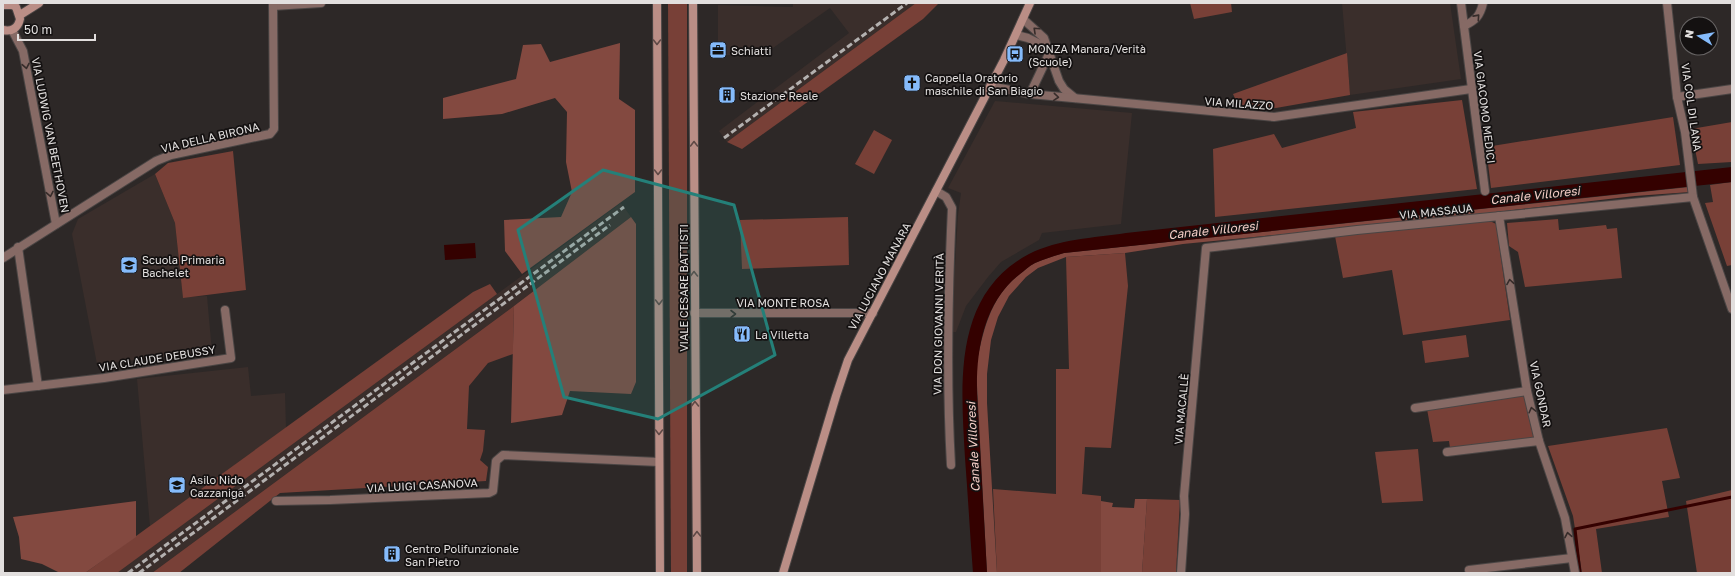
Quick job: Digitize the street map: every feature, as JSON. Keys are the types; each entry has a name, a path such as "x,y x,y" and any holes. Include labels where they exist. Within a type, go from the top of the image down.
{"main road":[{"path":"20,16 39,3"},
{"path":"657,3 660,573"},
{"name":"VIALE CESARE BATTISTI","path":"693,3 697,573"},
{"name":"VIA LUCIANO MANARA","path":"783,573 844,370 1016,35 1030,3"},
{"path":"3,30 12,30 19,23 20,16 16,8 8,4"}],"street":[{"path":"273,5 321,3"},
{"name":"VIA GIACOMO MEDICI","path":"1461,3 1485,191"},
{"path":"1464,26 1476,20 1481,12 1483,3"},
{"name":"VIA COL DI LANA","path":"1667,3 1677,97 1693,194 1732,309"},
{"name":"VIA DELLA BIRONA","path":"3,258 156,161 171,155 270,134 274,129 273,5"},
{"path":"1023,19 1044,38 1047,51 1059,81 1064,89 1075,98"},
{"name":"VIA LUDWIG VAN BEETHOVEN","path":"12,30 23,51 56,224"},
{"path":"1016,35 1028,38 1047,51"},
{"path":"1030,94 1047,51"},
{"name":"VIA MILAZZO","path":"990,86 1030,94 1274,117 1471,89"},
{"path":"1677,97 1732,89"},
{"name":"VIA DON GIOVANNI VERITÀ","path":"936,191 946,197 952,208 948,286 948,378 951,465"},
{"name":"VIA MASSAUA","path":"1206,248 1353,230 1499,216 1693,194"},
{"name":"VIA GONDAR","path":"1499,216 1527,391 1540,441 1565,518 1574,573"},
{"path":"18,248 38,386"},
{"name":"VIA MACALLÈ","path":"1181,573 1185,514 1184,496 1206,248"},
{"name":"VIA CLAUDE DEBUSSY","path":"3,390 117,376 231,358 225,310"},
{"name":"VIA MONTE ROSA","path":"694,313 873,313"},
{"path":"1415,408 1527,391"},
{"path":"1448,452 1540,441"},
{"name":"VIA LUIGI CASANOVA","path":"276,501 489,493 493,491 496,461 503,455 660,462"},
{"path":"1469,570 1572,558"}],"highlighted area":[{"path":"603,170 734,205 775,355 658,419 564,397 518,230"}],"shaded area":[{"path":"668,3 687,3 687,573 671,573"},
{"path":"793,3 916,3 727,142 719,131 849,33 830,8 763,55 718,55 718,5 793,7"},
{"path":"916,3 939,3 923,19 742,149 727,142"},
{"path":"1190,3 1231,3 1232,12 1194,19"},
{"path":"1342,3 1450,3 1461,79 1350,95"},
{"path":"620,43 619,99 635,110 635,192 522,274 505,251 504,220 561,217 572,192 566,162 567,112 555,98 502,114 443,119 443,98 516,79 523,45 541,44 550,62"},
{"path":"1347,53 1350,95 1276,108 1238,105 1233,94"},
{"path":"1462,100 1477,189 1215,217 1213,149 1274,134 1282,148 1356,128 1353,112"},
{"path":"995,101 1132,113 1121,224 1042,233 1039,240 1001,262 966,306 956,332 951,332 958,215 961,193 948,188"},
{"path":"1673,117 1680,165 1491,188 1486,147"},
{"path":"1732,122 1732,162 1698,164 1691,129"},
{"path":"874,130 892,140 874,174 855,164"},
{"path":"233,151 246,290 183,298 175,223 155,174 168,163"},
{"name":"Scuola Primaria Bachelet","path":"155,174 175,223 183,297 207,296 212,352 97,364 72,234 78,219"},
{"path":"1732,182 1732,265 1727,266 1705,203 1713,202 1710,185"},
{"path":"1689,187 1690,192 1635,196 1410,222 1183,244 1125,253 1066,257 1038,268 1026,277 1009,296 998,317 991,340 987,374 987,403 997,573 987,573 976,367 989,316 1001,293 1010,283 1033,264 1064,253"},
{"path":"621,203 631,217 514,306 152,573 117,573"},
{"path":"631,217 636,224 636,382 631,394 570,391 562,415 511,423 514,306"},
{"path":"848,217 849,265 742,269 740,220"},
{"path":"1558,219 1559,230 1606,225 1607,229 1617,228 1622,278 1525,287 1518,252 1509,246 1507,223"},
{"path":"1488,220 1496,224 1510,320 1403,335 1392,270 1343,278 1335,236"},
{"path":"1125,253 1128,286 1111,448 1085,447 1082,494 1101,496 1101,573 997,573 993,489 1056,494 1056,369 1069,369 1066,257"},
{"path":"490,284 497,294 117,573 85,573 473,292"},
{"path":"514,306 513,354 488,363 469,386 467,429 485,430 483,451 480,460 488,467 486,481 280,493 179,573 152,573"},
{"path":"1466,335 1469,357 1425,363 1422,341"},
{"name":"Asilo Nido Cazzaniga","path":"248,367 251,396 285,393 286,428 150,526 137,379"},
{"path":"1524,395 1534,439 1450,448 1449,441 1433,442 1427,409"},
{"path":"1667,428 1680,478 1662,481 1669,517 1596,529 1602,573 1582,573 1573,516 1548,446"},
{"path":"1418,449 1423,501 1382,503 1375,452"},
{"path":"1732,490 1732,573 1697,573 1686,501"},
{"path":"1135,499 1147,499 1142,573 1101,573 1101,501 1113,503 1112,507 1134,508"},
{"path":"1147,499 1180,500 1176,573 1142,573"},
{"path":"136,501 136,537 85,573 60,573 42,564 21,559 19,537 13,517"}],"water":[{"name":"Canale Villoresi","path":"1732,167 1732,182 1064,253 1035,263 1007,286 998,299 990,313 980,345 977,394 987,573 973,573 962,401 963,372 967,344 974,317 986,293 1004,272 1029,254 1064,242 1126,233"},
{"path":"475,243 476,258 445,260 444,245"}],"waterway":[{"path":"1580,573 1575,529 1732,497"}],"railway":[{"path":"724,138 907,3"},
{"path":"128,573 624,207"},
{"path":"139,573 610,225"}],"place":[{"name":"Schiatti","path":"718,50"},
{"name":"MONZA Manara/Verità (Scuole)","path":"1015,54"},
{"name":"Cappella Oratorio maschile di San Biagio","path":"912,83"},
{"name":"Stazione Reale","path":"727,95"},
{"name":"Scuola Primaria Bachelet","path":"129,265"},
{"name":"La Villetta","path":"742,334"},
{"name":"Asilo Nido Cazzaniga","path":"177,485"},
{"name":"Centro Polifunzionale San Pietro","path":"392,554"}]}
